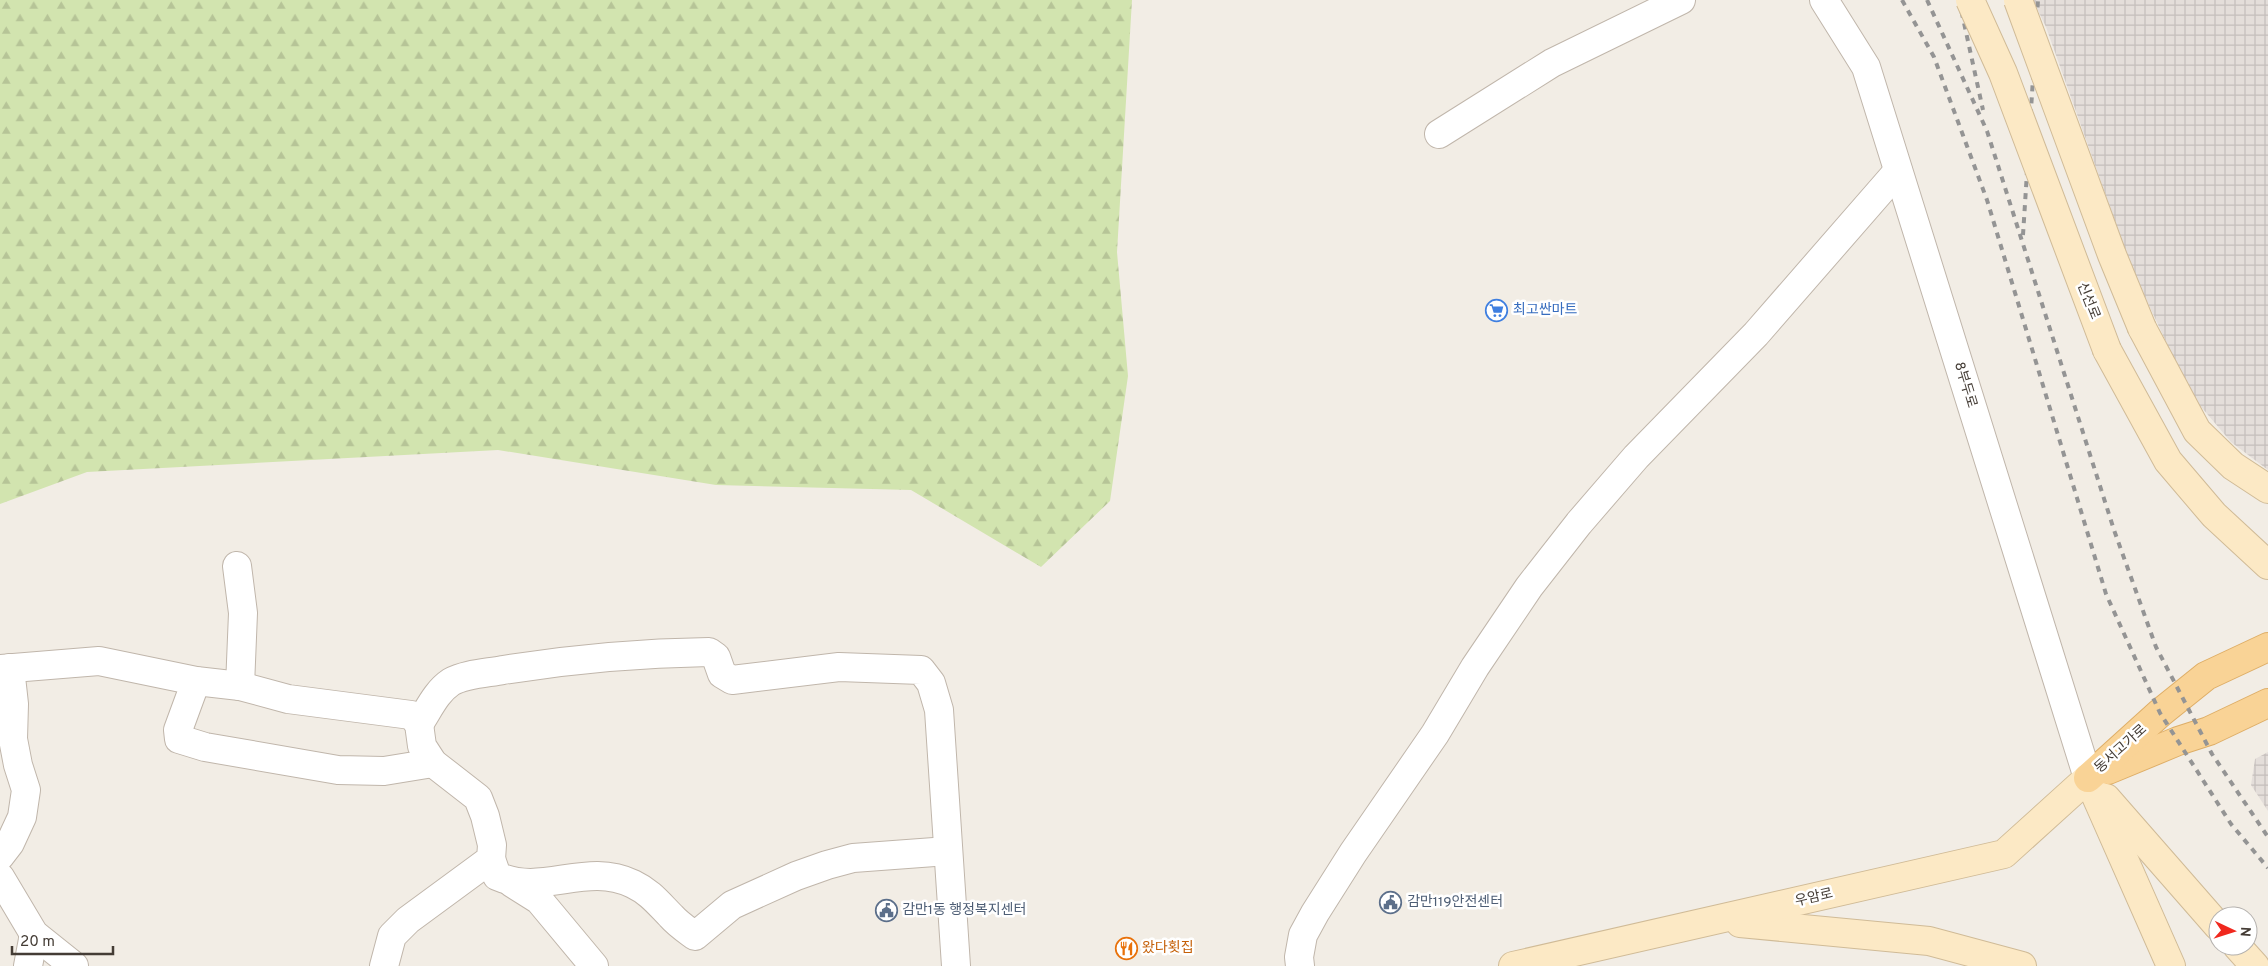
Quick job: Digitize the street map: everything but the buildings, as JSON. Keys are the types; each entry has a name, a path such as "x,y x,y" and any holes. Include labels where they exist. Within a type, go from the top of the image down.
{"main road":[{"name":"신선로","path":"1970,0 2003,73 2107,350 2168,461 2214,515 2268,565"},
{"path":"2018,0 2112,255 2142,328 2197,431 2233,466 2268,489"},
{"name":"동서고가로","path":"2088,778 2160,713 2206,676 2268,647"},
{"name":"동서고가로","path":"2088,778 2178,741 2209,731 2268,703"},
{"path":"2088,778 2208,915"},
{"path":"2088,778 2171,966"},
{"name":"우암로","path":"1514,966 2004,854 2088,778"},
{"path":"1716,921 1929,941 2022,966"},
{"path":"2246,956 2255,966"}],"street":[{"path":"1439,134 1552,63 1682,0"},
{"name":"8부두로","path":"1824,0 1866,67 2088,778"},
{"path":"1300,966 1299,957 1302,935 1315,913 1353,853 1435,734 1476,667 1529,587 1579,523 1636,457 1756,334 1898,171"},
{"path":"237,566 243,613 240,686"},
{"path":"419,724 438,694 452,682 477,675 559,661 656,653 709,652 716,657 722,674 732,680 839,667 920,670 931,683 939,710 956,966"},
{"path":"0,856 10,843 22,817 26,790 13,739 14,704 5,668 99,660 196,681 240,686 288,699 411,715 419,724 422,746 433,763 478,798 485,816 492,845 491,859 497,876 512,882 539,900 594,966"},
{"path":"196,681 178,730 179,739 205,747 338,770 384,771 433,763"},
{"path":"512,882 531,884 588,876 611,876 633,884 653,896 672,918 695,936 732,905 796,876 819,868 853,858 948,851"},
{"path":"384,966 392,936 408,920 477,872 491,859"},
{"path":"0,877 34,934 74,966"},
{"path":"28,966 34,934"}],"shaded area":[{"path":"2033,0 2268,0 2268,470 2231,442 2191,395 2132,269 2046,27"},
{"path":"2268,752 2268,811 2251,785 2255,759"}],"green space":[{"path":"0,0 1132,0 1117,252 1128,376 1110,501 1041,567 911,490 716,485 498,450 87,472 0,504"}],"railway":[{"path":"1902,0 1934,57 1987,200 2106,594 2160,713 2231,824 2268,868"},
{"path":"1927,0 1987,131 2114,530 2156,647 2212,754 2268,837"},
{"path":"1959,0 1983,110"},
{"path":"2023,235 2038,0"}],"place":[{"name":"최고싼마트","path":"1497,310"},
{"name":"감만119안전센터","path":"1391,902"},
{"name":"감만1동 행정복지센터","path":"886,910"},
{"name":"왔다횟집","path":"1126,948"}]}
